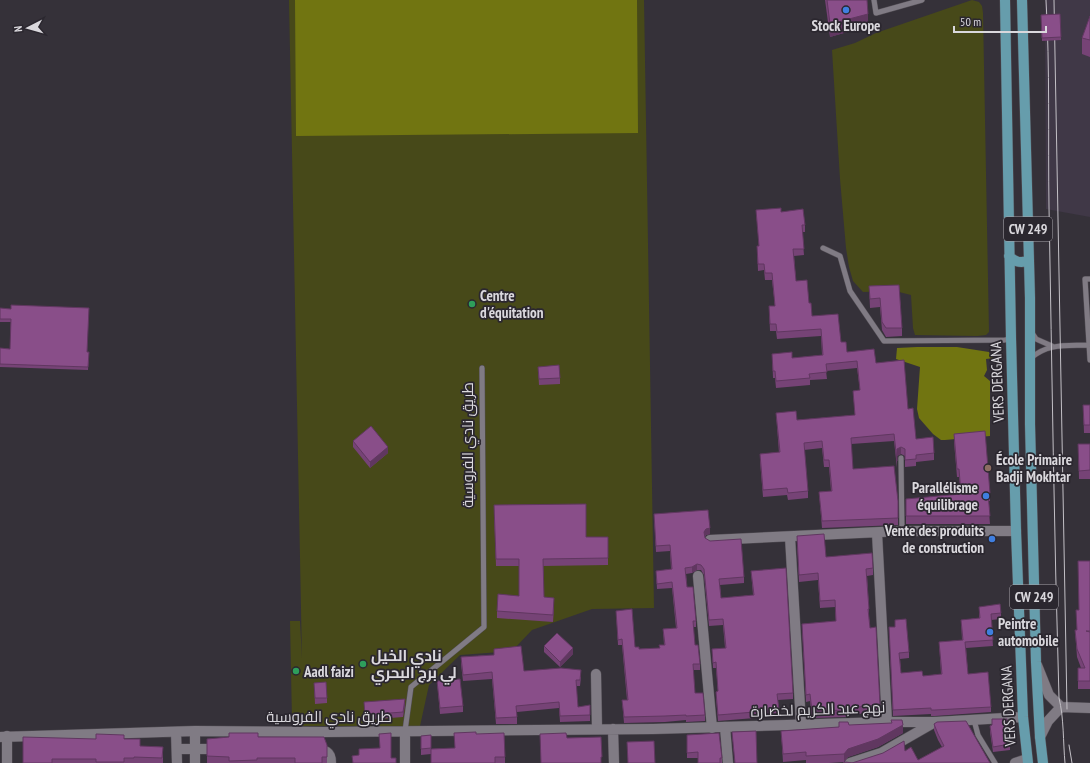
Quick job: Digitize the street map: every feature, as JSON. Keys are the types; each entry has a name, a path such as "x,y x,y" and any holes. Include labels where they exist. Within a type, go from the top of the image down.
{"main road":[{"name":"VERS DERGANA","path":"1005,0 1009,256 1016,530 1023,717 1027,761"},
{"name":"CW 249","path":"1022,0 1029,260 1030,424 1036,662 1043,763"},
{"path":"1009,256 1019,262 1029,260"},
{"path":"1013,423 1022,419 1030,424"},
{"path":"710,540 902,531 1016,530"},
{"path":"878,533 887,722"},
{"path":"790,537 801,724"},
{"path":"698,576 712,728"},
{"path":"1036,662 1046,690 1062,707 1090,708"},
{"path":"596,674 597,729"},
{"path":"1040,737 1048,721 1062,707"},
{"name":"نهج عبد الكريم لخضارة","path":"405,731 712,728 801,724 935,722 1023,717"},
{"path":"850,763 881,753 935,722"},
{"path":"725,727 728,763"},
{"path":"613,729 614,763"},
{"path":"195,731 195,763"},
{"name":"طريق نادي الفروسية","path":"4,736 195,731 405,731"},
{"path":"405,731 405,763"},
{"path":"176,732 177,763"},
{"path":"4,736 7,763"},
{"path":"177,749 227,749"},
{"path":"307,750 323,750 328,752 331,757 331,763"},
{"path":"1015,763 1027,761"}],"lane":[{"path":"874,0 876,13 922,0"},
{"path":"823,248 840,256 850,291 884,341 1005,340 1011,338"},
{"path":"1090,279 1085,279 1090,360"},
{"path":"1030,331 1036,339 1052,346"},
{"path":"1030,360 1039,351 1052,346 1088,345"},
{"name":"طريق نادي الفروسية","path":"405,731 411,687 484,627 482,368"},
{"path":"901,458 902,531"},
{"path":"974,720 978,735 995,763"}],"shaded area":[{"name":"Centre d'équitation","path":"289,0 644,0 654,608 592,609 532,630 512,651 460,655 429,685 420,726 303,726 292,721 290,621 300,621 302,659"},
{"path":"295,0 637,0 638,133 296,136"},
{"path":"972,0 979,2 982,6 983,13 989,332 986,335 977,336 915,335 913,328 911,295 895,291 863,292 853,281 846,248 832,50 855,43 876,33"},
{"path":"1045,0 1090,0 1090,217 1046,209"},
{"path":"957,347 989,352 990,356 994,358 986,359 987,370 984,376 990,381 990,436 941,440 933,434 919,418 917,409 920,367 896,359 897,348"}],"building":[{"path":"827,0 867,0 868,14 830,24"},
{"path":"1060,14 1061,37 1042,38 1041,15"},
{"path":"1090,16 1090,40 1082,38"},
{"path":"781,208 781,212 803,209 805,225 802,225 804,249 793,249 796,281 807,280 812,316 838,314 841,342 846,342 847,352 874,349 876,363 904,360 908,409 913,408 916,439 933,437 934,453 916,455 916,459 905,460 905,449 901,447 897,449 897,461 894,434 851,438 853,469 894,466 898,501 898,518 822,521 819,492 832,491 829,460 824,460 822,441 804,443 808,491 788,493 787,488 763,490 760,454 780,452 776,413 796,411 797,420 855,415 853,391 860,390 857,361 826,364 827,372 809,374 810,378 776,381 775,371 773,371 772,354 792,352 792,358 823,355 821,329 777,332 776,324 770,324 769,306 775,306 772,273 765,273 764,264 758,264 757,246 759,246 756,210"},
{"path":"899,285 902,328 886,328 882,322 880,298 870,299 869,286"},
{"path":"11,305 89,308 87,352 89,352 88,367 0,364 0,348 10,349 11,319 0,319 0,308 11,309"},
{"path":"559,365 560,378 539,379 538,367"},
{"path":"1083,405 1090,405 1090,425 1084,425"},
{"path":"371,426 388,447 370,462 353,441"},
{"path":"985,431 990,493 988,493 990,516 906,516 906,499 961,494 954,434"},
{"path":"1078,444 1090,444 1090,470 1079,471"},
{"path":"586,504 586,537 608,537 608,558 543,559 544,597 554,598 553,615 497,611 498,594 519,596 519,559 496,559 494,505"},
{"path":"708,510 710,528 706,529 704,532 705,538 710,541 741,539 744,577 719,579 721,598 754,595 751,571 786,568 793,693 777,694 779,710 718,715 716,662 713,663 712,649 726,648 723,619 709,620 704,569 701,565 697,564 692,567 685,568 687,587 693,587 696,621 693,621 695,645 698,645 700,664 693,664 695,693 703,693 705,715 624,717 622,700 628,700 622,639 618,640 616,611 632,609 635,647 639,647 639,649 660,648 659,645 665,645 663,629 677,628 672,582 657,584 656,571 672,569 670,545 656,546 654,514"},
{"path":"824,534 826,557 872,553 873,568 866,569 868,609 870,628 876,627 880,705 847,708 847,710 812,711 810,694 806,695 802,624 836,621 835,600 820,601 818,573 799,575 797,536"},
{"path":"1078,561 1090,561 1090,631 1086,631 1090,632 1090,681 1078,681 1078,668 1085,668 1077,649 1075,630 1077,630 1076,610 1079,610"},
{"path":"1000,604 1001,613 991,614 993,640 965,642 968,674 988,672 991,707 935,710 931,710 931,708 893,710 889,627 895,627 895,620 906,619 909,652 899,653 901,673 922,671 923,676 942,674 939,642 963,640 961,620 980,618 979,607"},
{"path":"557,633 573,648 560,662 544,646"},
{"path":"521,646 524,671 561,668 581,670 580,680 576,680 578,707 590,705 590,715 560,716 559,702 516,706 517,717 496,718 492,672 463,675 461,657 494,655 494,649"},
{"path":"460,679 463,706 440,708 437,681"},
{"path":"326,682 327,698 315,698 314,683"},
{"path":"405,699 403,712 365,715 364,702"},
{"path":"992,719 1007,719 1010,744 993,747 990,726 992,725"},
{"path":"891,720 902,720 903,725 878,739 848,749 844,754 806,756 806,752 783,754 781,731 839,727 839,722 848,722 849,725 892,723"},
{"path":"966,721 990,763 852,763 883,753 904,741 905,751 911,747 918,760 944,746 934,724 937,722"},
{"path":"756,731 757,763 735,763 732,732"},
{"path":"476,732 476,734 504,733 505,757 495,757 495,763 431,763 431,749 455,748 454,733"},
{"path":"229,733 258,733 258,737 324,737 327,745 327,757 322,757 322,763 295,763 295,758 257,758 257,760 229,761 229,757 207,756 207,739 229,737"},
{"path":"391,733 391,758 396,758 396,763 353,763 352,756 359,755 359,749 380,748 379,734"},
{"path":"566,733 567,738 601,737 601,763 541,763 540,734"},
{"path":"719,733 722,758 720,758 720,763 698,763 698,752 687,753 687,735"},
{"path":"96,734 124,735 124,739 140,739 140,746 163,747 162,758 124,758 124,762 96,762 96,759 52,759 52,763 23,763 23,737 96,739"},
{"path":"431,735 431,748 421,749 421,736"},
{"path":"654,741 655,763 628,763 627,742"}],"tram line":[{"path":"1046,0 1057,637 1059,698 1063,722 1065,763"},
{"path":"1054,0 1067,709"},
{"path":"1069,745 1072,763"}],"place":[{"name":"Stock Europe","path":"846,10"},
{"name":"Centre d'équitation","path":"472,304"},
{"name":"École Primaire Badji Mokhtar","path":"988,468"},
{"name":"Parallélisme équilibrage","path":"986,496"},
{"name":"Vente des produits de construction","path":"992,539"},
{"name":"Peintre automobile","path":"990,632"},
{"name":"نادي الخيل لي برج البحري","path":"363,664"},
{"name":"Aadl faizi","path":"296,671"}]}
